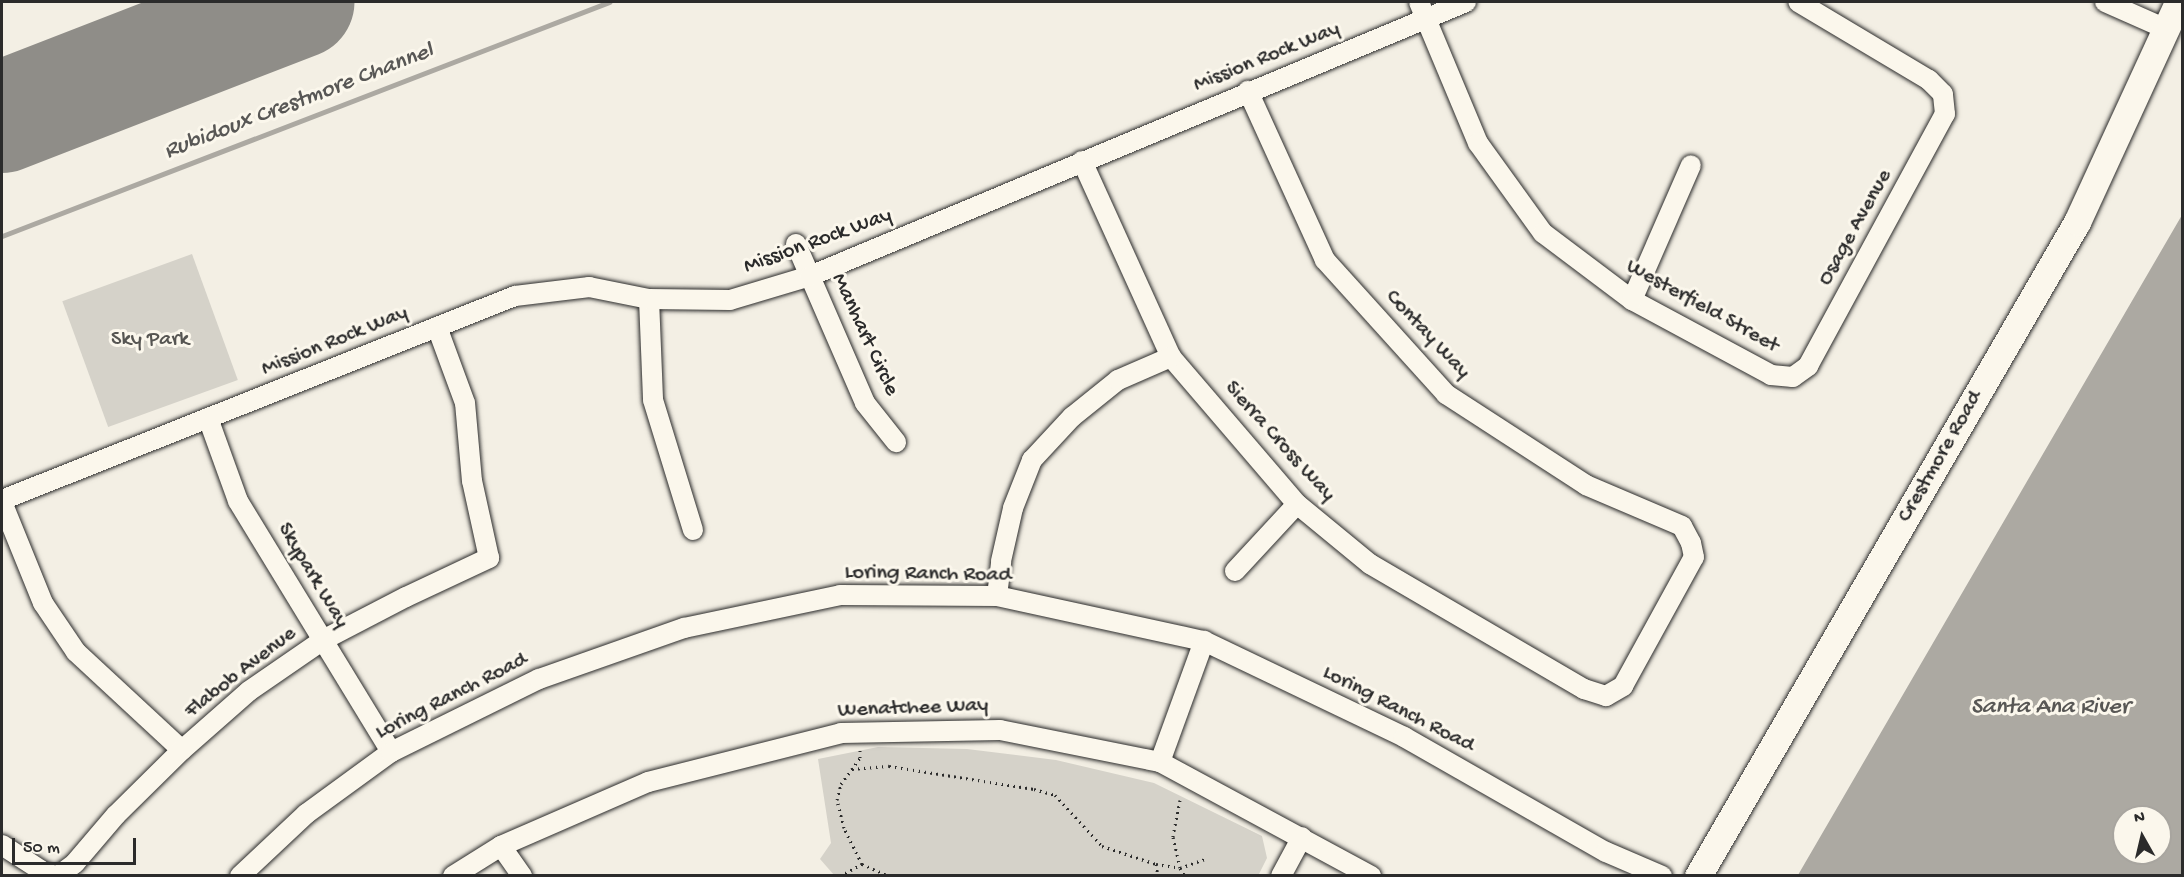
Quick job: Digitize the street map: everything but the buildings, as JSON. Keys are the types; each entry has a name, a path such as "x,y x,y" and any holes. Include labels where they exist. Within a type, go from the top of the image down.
{"street":[{"name":"Mission Rock Way","path":"2,501 516,296 589,287 649,299 730,300 810,276 1248,91 1423,10 1466,2"},
{"name":"Osage Avenue","path":"1793,377 1808,366 1945,114 1943,94 1929,80 1798,2"},
{"path":"2105,2 2164,14"},
{"name":"Crestmore Road","path":"1698,876 2077,222 2164,14 2178,2"},
{"name":"Westerfield Street","path":"1423,10 1478,143 1543,233 1632,300 1771,375 1793,377"},
{"name":"Contay Way","path":"1248,91 1325,260 1446,394 1587,485 1682,526 1691,543 1694,557 1623,686 1606,696"},
{"name":"Sierra Cross Way","path":"1082,161 1171,357 1298,504 1370,564 1584,689 1606,696"},
{"path":"1632,300 1691,165"},
{"name":"Manhart Circle","path":"796,244 865,402 896,442"},
{"path":"649,299 653,400 693,530"},
{"name":"Flabob Avenue","path":"57,876 75,863 116,815 182,750 249,691 323,640 489,558 472,482 465,403 437,327"},
{"path":"997,596 1001,561 1013,508 1032,460 1072,417 1118,380 1171,357"},
{"name":"Skypark Way","path":"208,418 238,501 391,753"},
{"path":"2,501 43,603 76,652 182,750"},
{"path":"1235,571 1298,504"},
{"name":"Loring Ranch Road","path":"240,876 306,814 391,753 539,679 684,628 840,595 997,596 1204,640 1404,737 1606,852 1662,876"},
{"path":"1160,762 1204,640"},
{"name":"Wenatchee Way","path":"453,876 501,846 648,782 841,733 1000,730 1160,762 1371,876"},
{"path":"1281,876 1302,837"},
{"path":"2,844 42,871 57,876"},
{"path":"501,846 522,876"}],"path":[{"path":"860,732 860,758 841,784 837,800 844,828 862,864 889,876"},
{"path":"852,769 889,766 1034,789 1055,795 1102,846 1156,864 1180,868 1207,858"},
{"path":"1180,800 1173,837 1180,868 1185,876"},
{"path":"840,876 862,864"},
{"path":"1156,864 1158,876"}],"green space":[{"name":"Sky Park","path":"192,254 238,380 108,427 62,301"},
{"path":"878,747 967,749 1056,760 1154,783 1262,836 1267,858 1258,876 834,875 820,859 831,843 818,759"}],"water":[{"name":"Santa Ana River","path":"2182,215 2182,875 1798,875"}],"waterway":[{"name":"Rubidoux Crestmore Channel","path":"2,236 609,2"}],"runway":[{"path":"2,117 299,2"}]}
